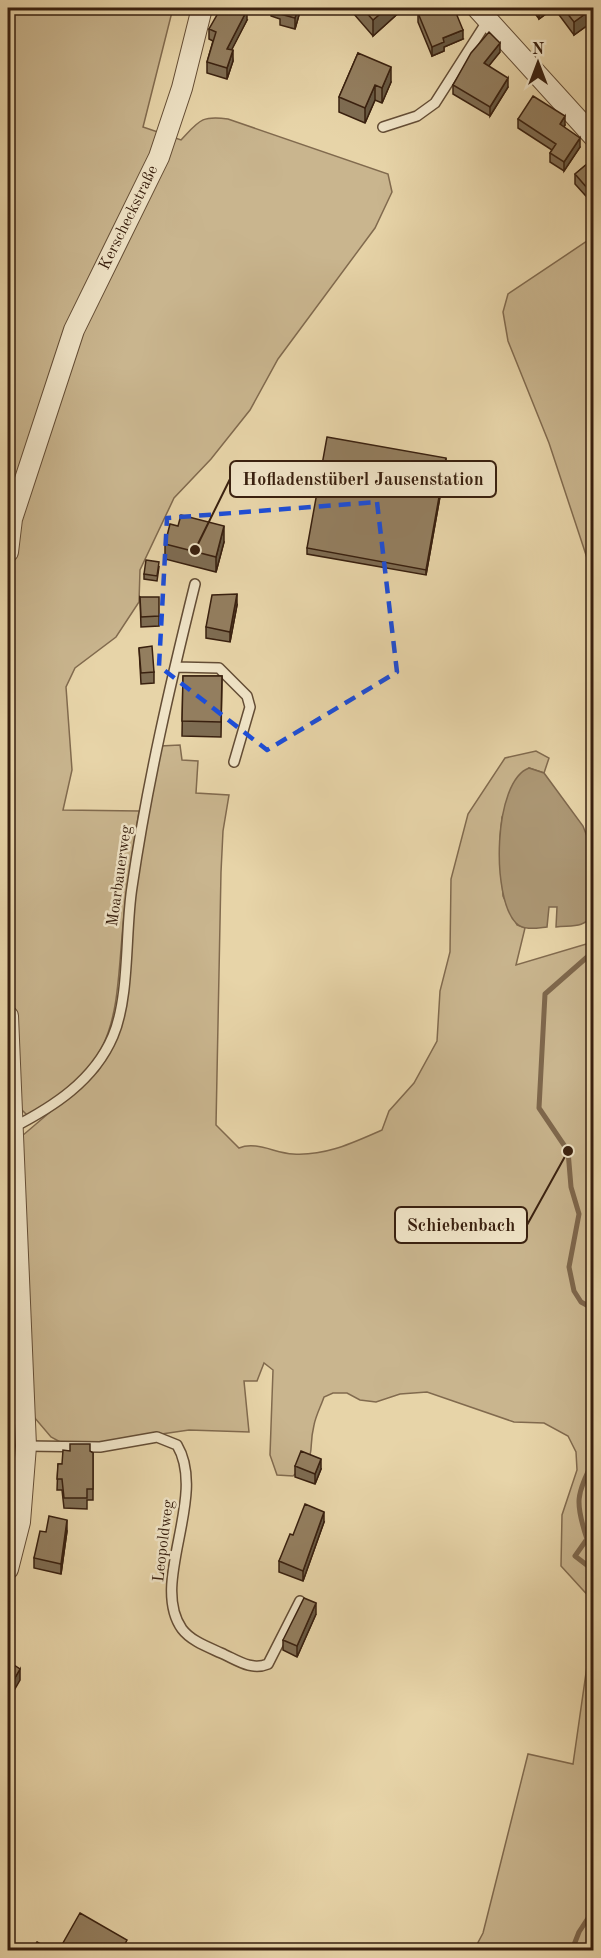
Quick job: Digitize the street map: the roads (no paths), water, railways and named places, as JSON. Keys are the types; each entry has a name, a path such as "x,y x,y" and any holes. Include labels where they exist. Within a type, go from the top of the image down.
{"street":[{"name":"Kerscheckstraße","path":"8,552 12,519 41,424 74,330 159,157 182,88 202,8"},
{"path":"482,14 594,136"},
{"path":"8,1016 26,1446 20,1522 8,1569"}],"lane":[{"path":"383,127 417,116 435,103 482,14"},
{"name":"Moarbauerweg","path":"12,1128 50,1109 75,1088 95,1068 114,1034 120,1011 128,917 144,811 195,584"},
{"path":"175,667 219,668 247,696 249,714 234,762"},
{"name":"Leopoldweg","path":"26,1446 100,1447 157,1437 177,1444 187,1472 173,1579 174,1607 182,1628 201,1644 254,1668 268,1664 300,1601"}],"waterway":[{"path":"594,951 545,994 539,1108 568,1151 571,1187 579,1214 569,1267 574,1291 581,1302 594,1309"},
{"path":"594,1332 594,1342"},
{"path":"594,1459 579,1498 580,1515 587,1539 575,1556 588,1566 594,1580"},
{"path":"572,1950 579,1932 594,1909"}],"place":[{"name":"Hofladenstüberl Jausenstation","path":"195,550"},
{"name":"Schiebenbach","path":"568,1151"}]}
